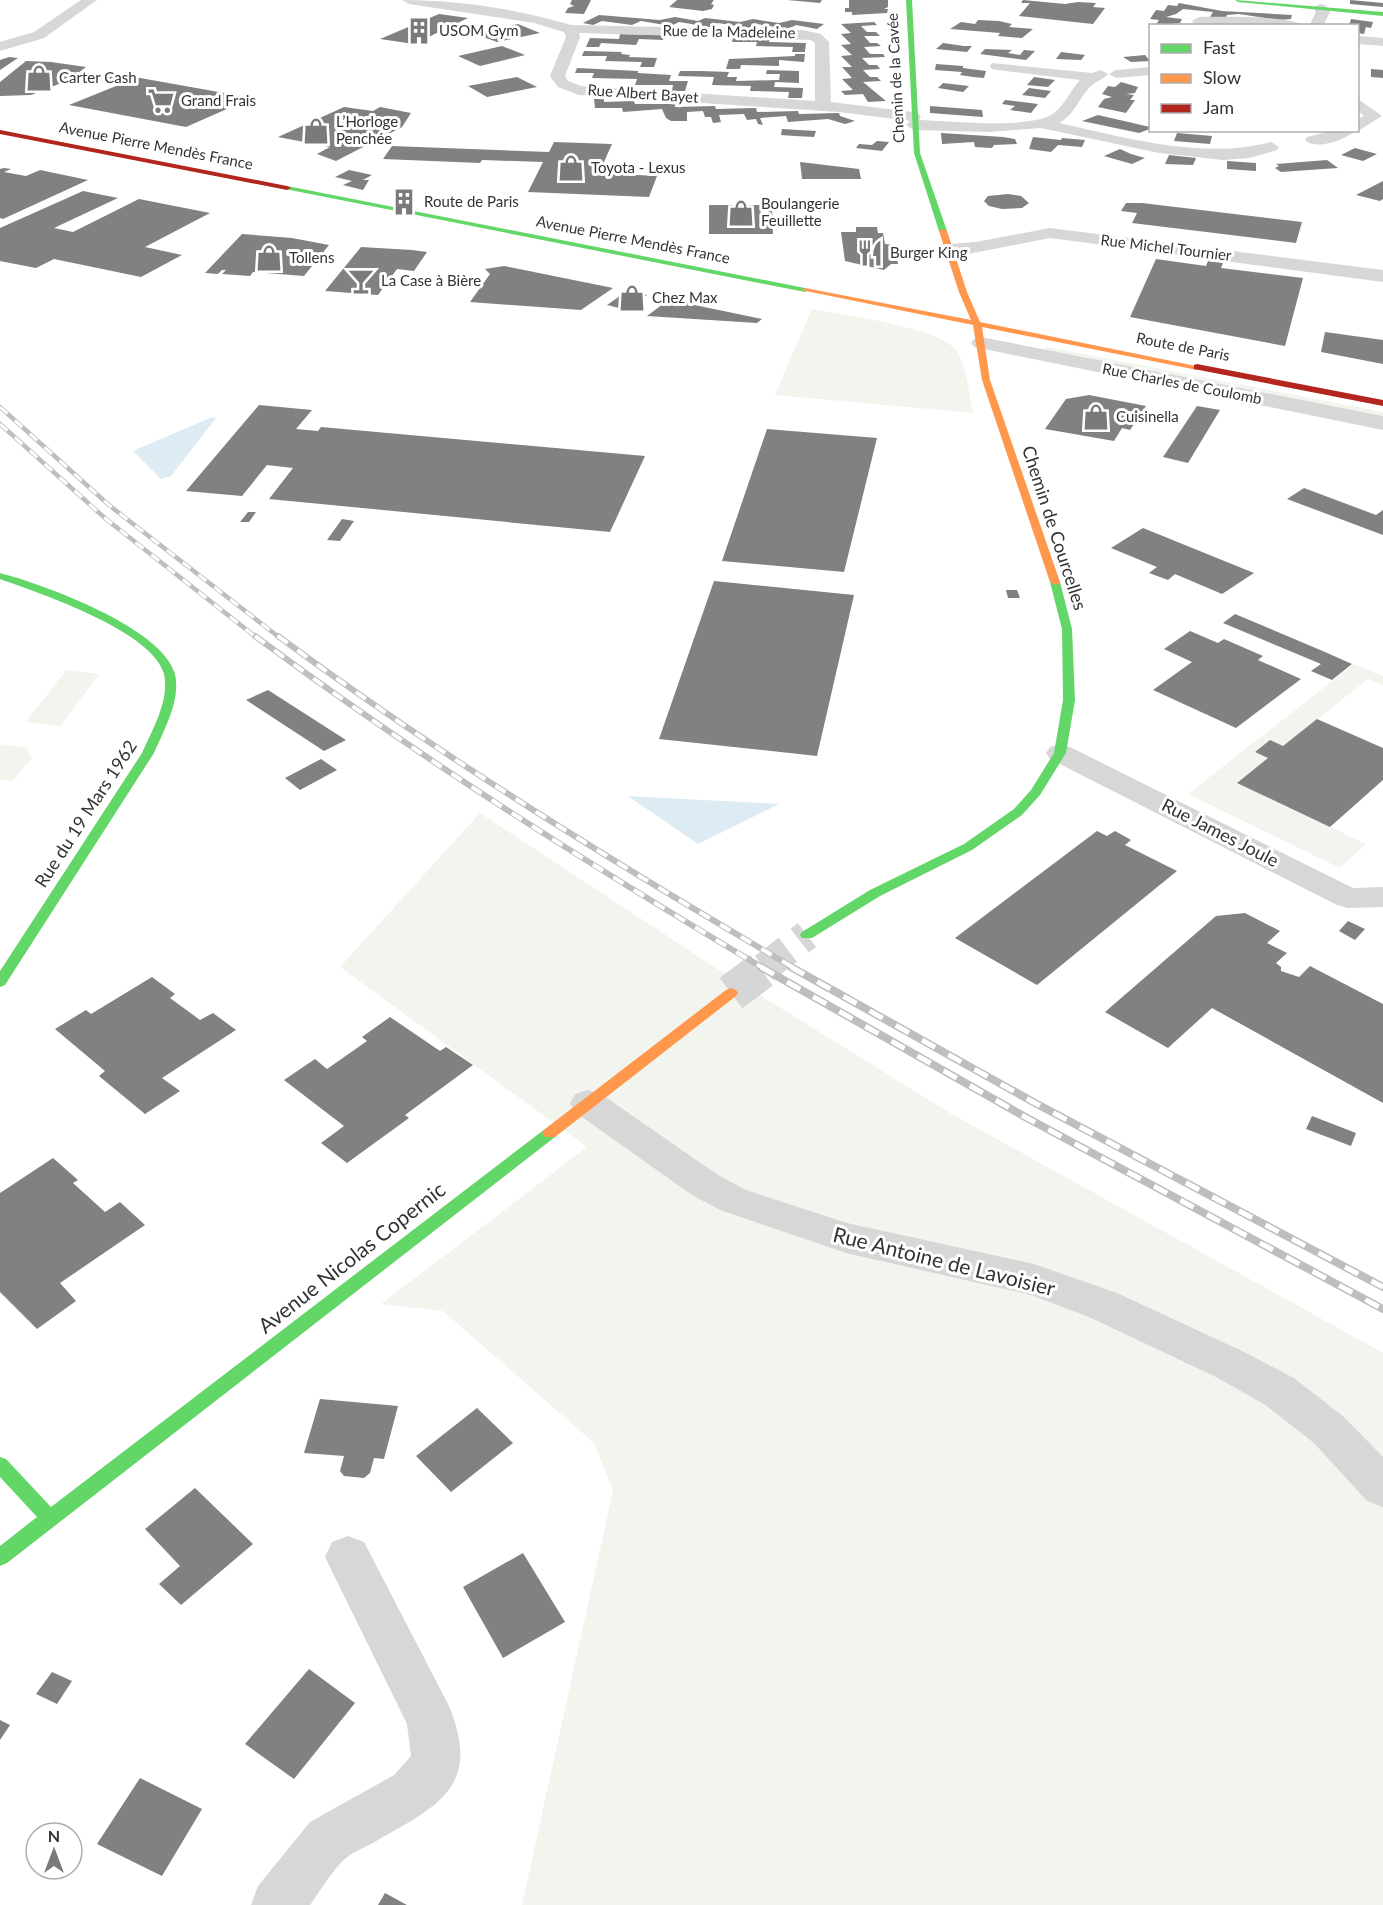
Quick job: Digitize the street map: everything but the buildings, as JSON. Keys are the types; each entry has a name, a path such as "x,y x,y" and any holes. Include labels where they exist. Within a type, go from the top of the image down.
{"street":[{"path":"0,46 39,35 90,0"},
{"path":"408,0 536,19 570,29"},
{"name":"Chemin de la Cavée","path":"909,0 917,153 979,333"},
{"path":"1238,0 1383,14"},
{"path":"1317,24 1323,11 1320,8"},
{"path":"1199,21 1277,24"},
{"name":"Rue Albert Bayet","path":"570,29 573,36 557,76 569,87 604,93 823,106 914,121 1043,124 1135,146 1221,154 1259,152 1271,147"},
{"name":"Rue de la Madeleine","path":"570,29 803,34 816,37 822,42 823,106"},
{"path":"1359,40 1383,42"},
{"path":"997,66 1103,75 1149,71"},
{"path":"1043,124 1059,117 1083,83 1103,75"},
{"path":"1359,105 1374,116 1359,125"},
{"name":"Avenue Pierre Mendès France","path":"0,132 979,333"},
{"path":"1313,140 1334,137 1344,132"},
{"name":"Rue Michel Tournier","path":"949,250 979,250 1033,235 1050,233 1383,276"},
{"name":"Route de Paris","path":"979,333 1383,403"},
{"name":"Rue Charles de Coulomb","path":"979,333 1383,423"},
{"name":"Chemin de Courcelles","path":"807,935 875,893 968,847 994,830 1018,812 1036,792 1060,753 1069,700 1067,629 1053,574 986,380 979,333"},
{"name":"Rue du 19 Mars 1962","path":"0,576 79,606 150,645 166,662 170,681 163,714 148,753 0,982"},
{"name":"Rue James Joule","path":"1060,753 1348,898 1383,897"},
{"name":"Avenue Nicolas Copernic","path":"0,1557 731,993"},
{"name":"Rue Antoine de Lavoisier","path":"588,1103 705,1185 733,1200 846,1238 1034,1280 1102,1305 1169,1334 1279,1391 1329,1430 1383,1487"},
{"path":"0,1465 50,1518"},
{"path":"278,1905 328,1840 412,1793 436,1764 431,1721 348,1557"}],"shaded area":[{"path":"812,309 914,329 935,336 950,345 962,361 973,413 775,395"},
{"path":"1047,347 1383,412 1383,416 1044,350"},
{"path":"212,417 216,418 171,476 161,479 133,451"},
{"path":"1354,664 1383,676 1383,685 1368,679 1268,758 1330,827 1366,844 1340,868 1188,794"},
{"path":"66,670 99,674 60,726 26,722"},
{"path":"0,745 26,747 32,758 13,781 0,780"},
{"path":"628,796 779,804 698,844"},
{"path":"480,813 713,966 950,1113 1383,1353 1383,1905 522,1905 613,1490 594,1443 443,1311 381,1304 587,1147 340,967"}],"tunnel":[{"path":"764,968 807,935"},
{"path":"731,993 766,967"}],"railway":[{"path":"0,407 110,506 280,638"},
{"path":"0,424 106,519 257,638"},
{"path":"255,636 379,724 505,809 763,968"},
{"path":"278,636 467,768 662,890 794,968"},
{"path":"761,967 1027,1118 1383,1309"},
{"path":"791,967 1035,1103 1383,1287"}],"traffic: fast":[{"path":"909,0 917,153 943,231"},
{"path":"1238,0 1383,14"},
{"path":"287,188 805,290"},
{"path":"0,576 68,601 121,627 144,642 160,657 169,673 170,683 164,714 148,753 0,982"},
{"path":"807,935 875,893 968,847 1018,812 1036,792 1060,753 1069,700 1067,629 1055,582"},
{"path":"0,1557 550,1133"},
{"path":"0,1465 50,1518"}],"traffic: slow":[{"path":"943,231 963,292 977,324 986,380 1055,582"},
{"path":"805,290 1197,367"},
{"path":"550,1133 731,993"}],"traffic: jam":[{"path":"0,132 287,188"},
{"path":"1197,367 1383,403"}],"place":[{"name":"USOM Gym","path":"419,31"},
{"name":"Carter Cash","path":"39,78"},
{"name":"Grand Frais","path":"161,101"},
{"name":"L’Horloge Penchée","path":"316,131"},
{"name":"Toyota - Lexus","path":"571,168"},
{"name":"Route de Paris","path":"404,202"},
{"name":"Boulangerie Feuillette","path":"741,213"},
{"name":"Burger King","path":"870,253"},
{"name":"Tollens","path":"269,258"},
{"name":"La Case à Bière","path":"361,281"},
{"name":"Chez Max","path":"632,298"},
{"name":"Cuisinella","path":"1096,417"}]}
